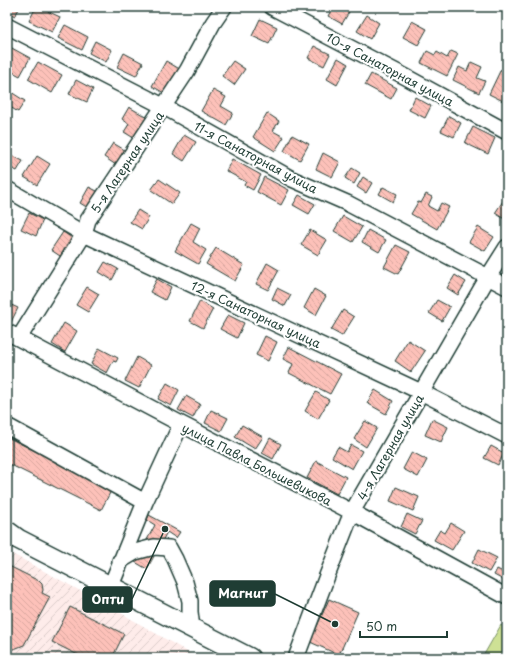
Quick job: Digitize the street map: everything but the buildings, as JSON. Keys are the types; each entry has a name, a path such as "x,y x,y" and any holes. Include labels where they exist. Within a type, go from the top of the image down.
{"main road":[{"path":"7,531 18,539 225,658"},
{"path":"7,545 192,628 250,658"}],"street":[{"name":"5-я Лагерная улица","path":"13,335 84,234 88,220 187,71 213,23 224,7"},
{"name":"10-я Санаторная улица","path":"272,7 507,132"},
{"name":"11-я Санаторная улица","path":"7,26 164,107 292,179 347,203 507,286"},
{"name":"12-я Санаторная улица","path":"7,189 84,234 421,392 507,436"},
{"name":"4-я Лагерная улица","path":"296,658 352,512 488,277 507,247"},
{"name":"улица Павла Большевикова","path":"13,335 352,512 507,597"},
{"path":"109,592 120,561 145,502 181,424"},
{"path":"7,426 145,502"},
{"path":"120,561 134,552 154,547 168,548 175,559 185,582 190,601 192,628"}],"shaded area":[{"path":"7,551 121,613 198,658 7,658"}],"green space":[{"path":"501,625 507,629 507,658 482,658"}],"place":[{"name":"Опти","path":"165,529"},
{"name":"Магнит","path":"335,624"}]}
